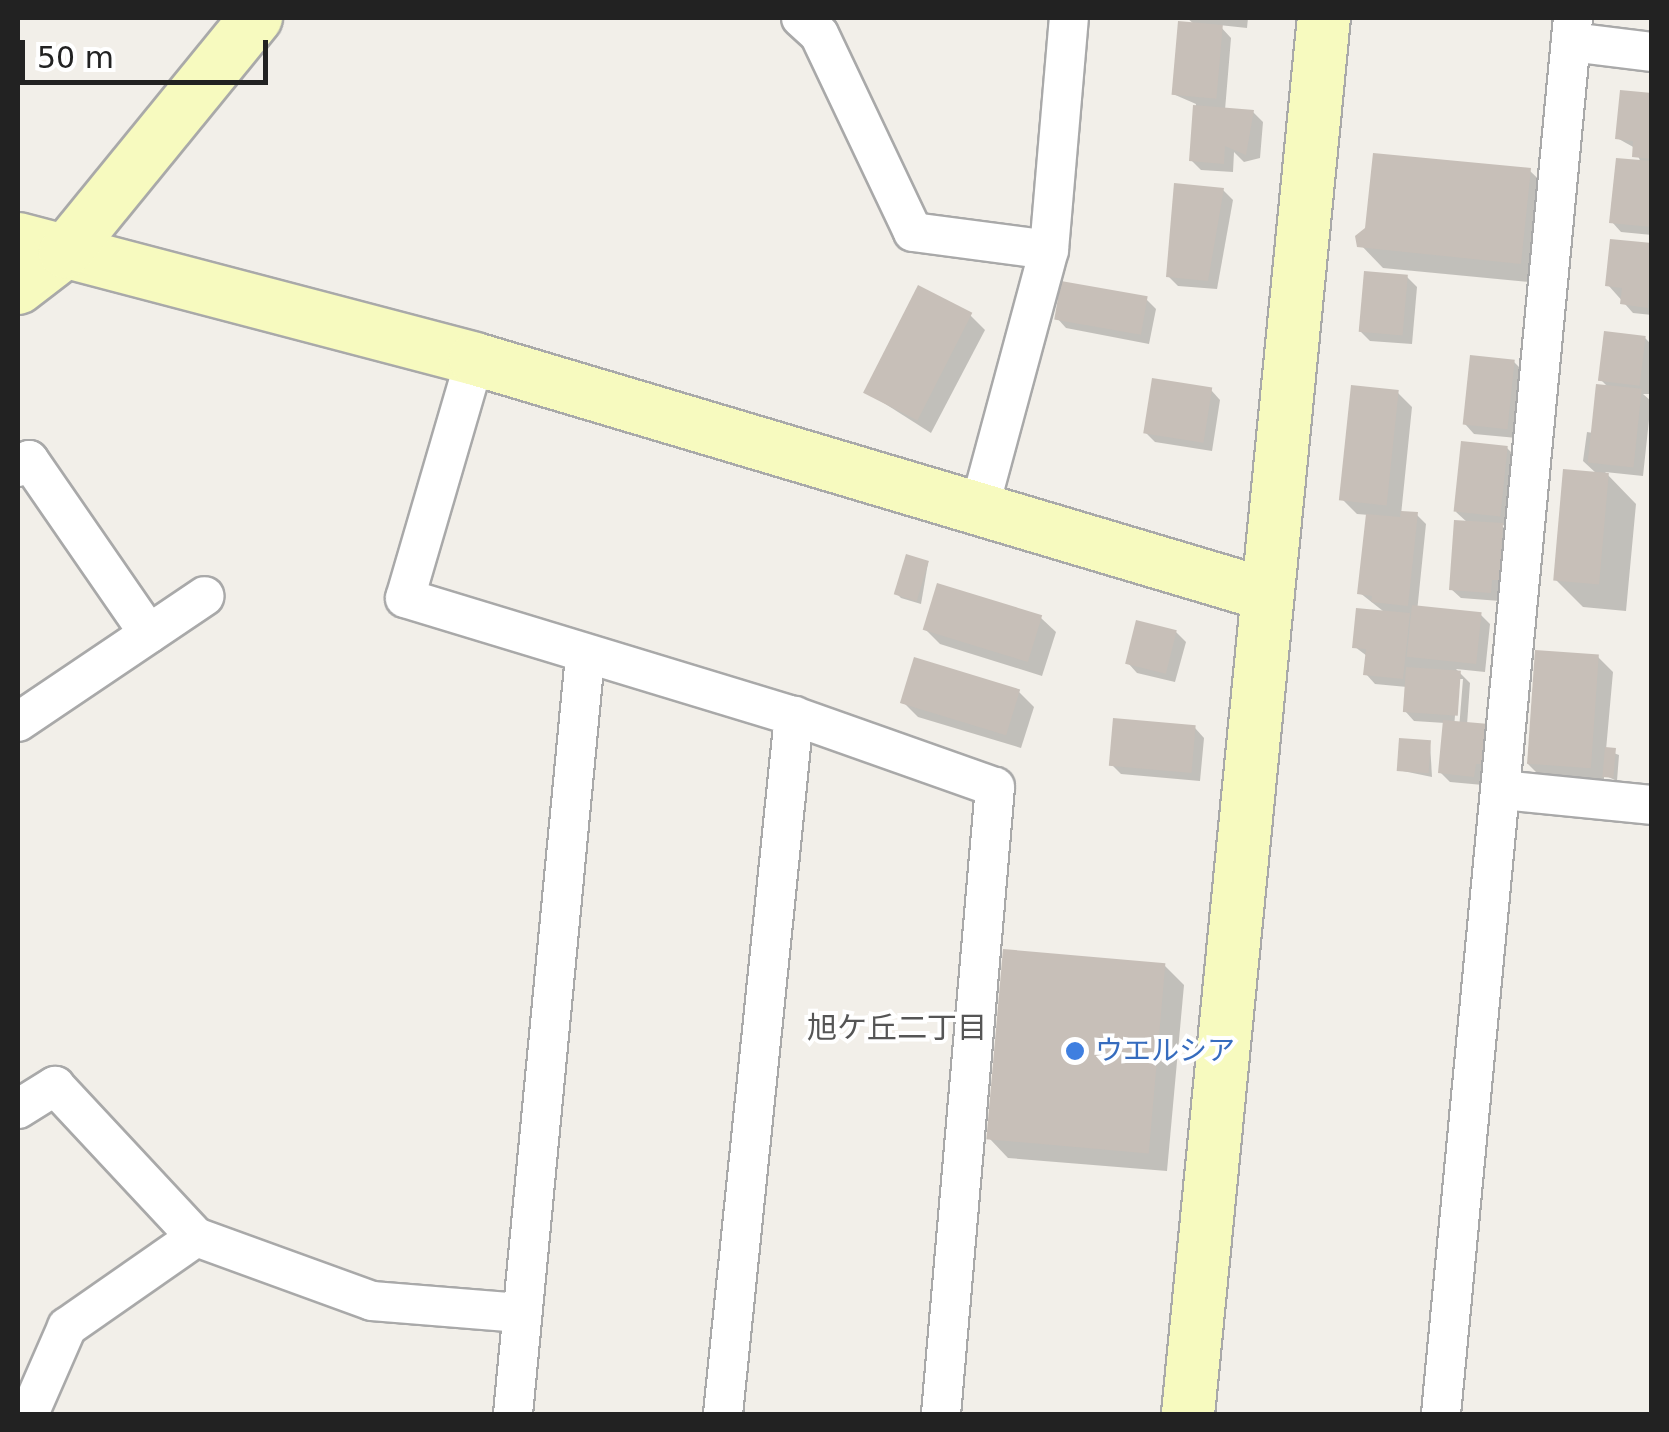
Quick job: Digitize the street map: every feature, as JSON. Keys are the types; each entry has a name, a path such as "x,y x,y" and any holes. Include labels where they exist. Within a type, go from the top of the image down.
{"street":[{"path":"18,288 41,246 256,18"},
{"path":"801,18 820,34 913,232 1048,250"},
{"path":"978,513 1048,250 1068,18"},
{"path":"1188,1414 1324,18"},
{"path":"1442,1414 1572,30 1652,52"},
{"path":"41,246 475,359 978,513 1268,595"},
{"path":"475,359 405,598 585,658 794,716 995,786 941,1414"},
{"path":"18,467 29,460 150,634"},
{"path":"18,722 206,596"},
{"path":"513,1414 585,658"},
{"path":"723,1414 794,716"},
{"path":"1502,790 1652,805"},
{"path":"18,1110 56,1086 196,1237 372,1300 521,1314"},
{"path":"29,1414 67,1327 196,1237"}],"building":[{"path":"1178,21 1223,25 1216,99 1172,95"},
{"path":"1620,90 1652,93 1652,159 1632,157 1633,141 1615,139"},
{"path":"1193,105 1254,110 1246,155 1225,146 1224,164 1189,161"},
{"path":"1373,153 1531,168 1521,264 1357,247 1355,236 1365,228"},
{"path":"1616,158 1652,161 1652,227 1609,223"},
{"path":"1174,183 1224,188 1208,281 1166,277"},
{"path":"1610,239 1652,243 1648,308 1620,304 1622,288 1605,286"},
{"path":"1364,271 1408,275 1403,336 1359,332"},
{"path":"1061,281 1148,296 1141,335 1054,319"},
{"path":"918,285 972,313 917,421 863,393"},
{"path":"1604,331 1646,336 1640,386 1598,381"},
{"path":"1470,355 1515,360 1507,429 1463,425"},
{"path":"1152,378 1212,388 1203,443 1143,433"},
{"path":"1596,384 1642,389 1633,467 1588,463"},
{"path":"1351,385 1399,390 1387,505 1339,500"},
{"path":"1461,441 1508,446 1500,517 1454,512"},
{"path":"1563,469 1609,473 1599,585 1553,581"},
{"path":"1401,511 1418,512 1408,606 1371,602 1372,596 1357,594 1366,514 1400,517"},
{"path":"1454,520 1503,523 1499,580 1492,580 1491,593 1449,590"},
{"path":"906,554 929,561 917,601 894,594"},
{"path":"937,583 1042,615 1028,662 923,630"},
{"path":"1412,605 1482,612 1476,664 1407,657"},
{"path":"1356,608 1410,613 1403,679 1363,675 1366,649 1352,648"},
{"path":"1136,620 1177,630 1166,674 1125,664"},
{"path":"1535,650 1599,654 1591,768 1527,764"},
{"path":"914,657 1020,689 1006,735 900,703"},
{"path":"1406,667 1461,671 1458,716 1403,712"},
{"path":"1113,718 1196,725 1192,773 1109,766"},
{"path":"1443,720 1489,724 1485,764 1476,764 1474,777 1438,773"},
{"path":"1399,738 1431,740 1429,773 1397,771"},
{"path":"1605,747 1616,748 1613,778 1602,777"},
{"name":"ウエルシア","path":"1003,949 1165,963 1149,1153 986,1139"}],"place":[{"name":"ウエルシア","path":"1075,1051"}],"district":[{"name":"旭ケ丘二丁目","path":"897,1028"}]}
